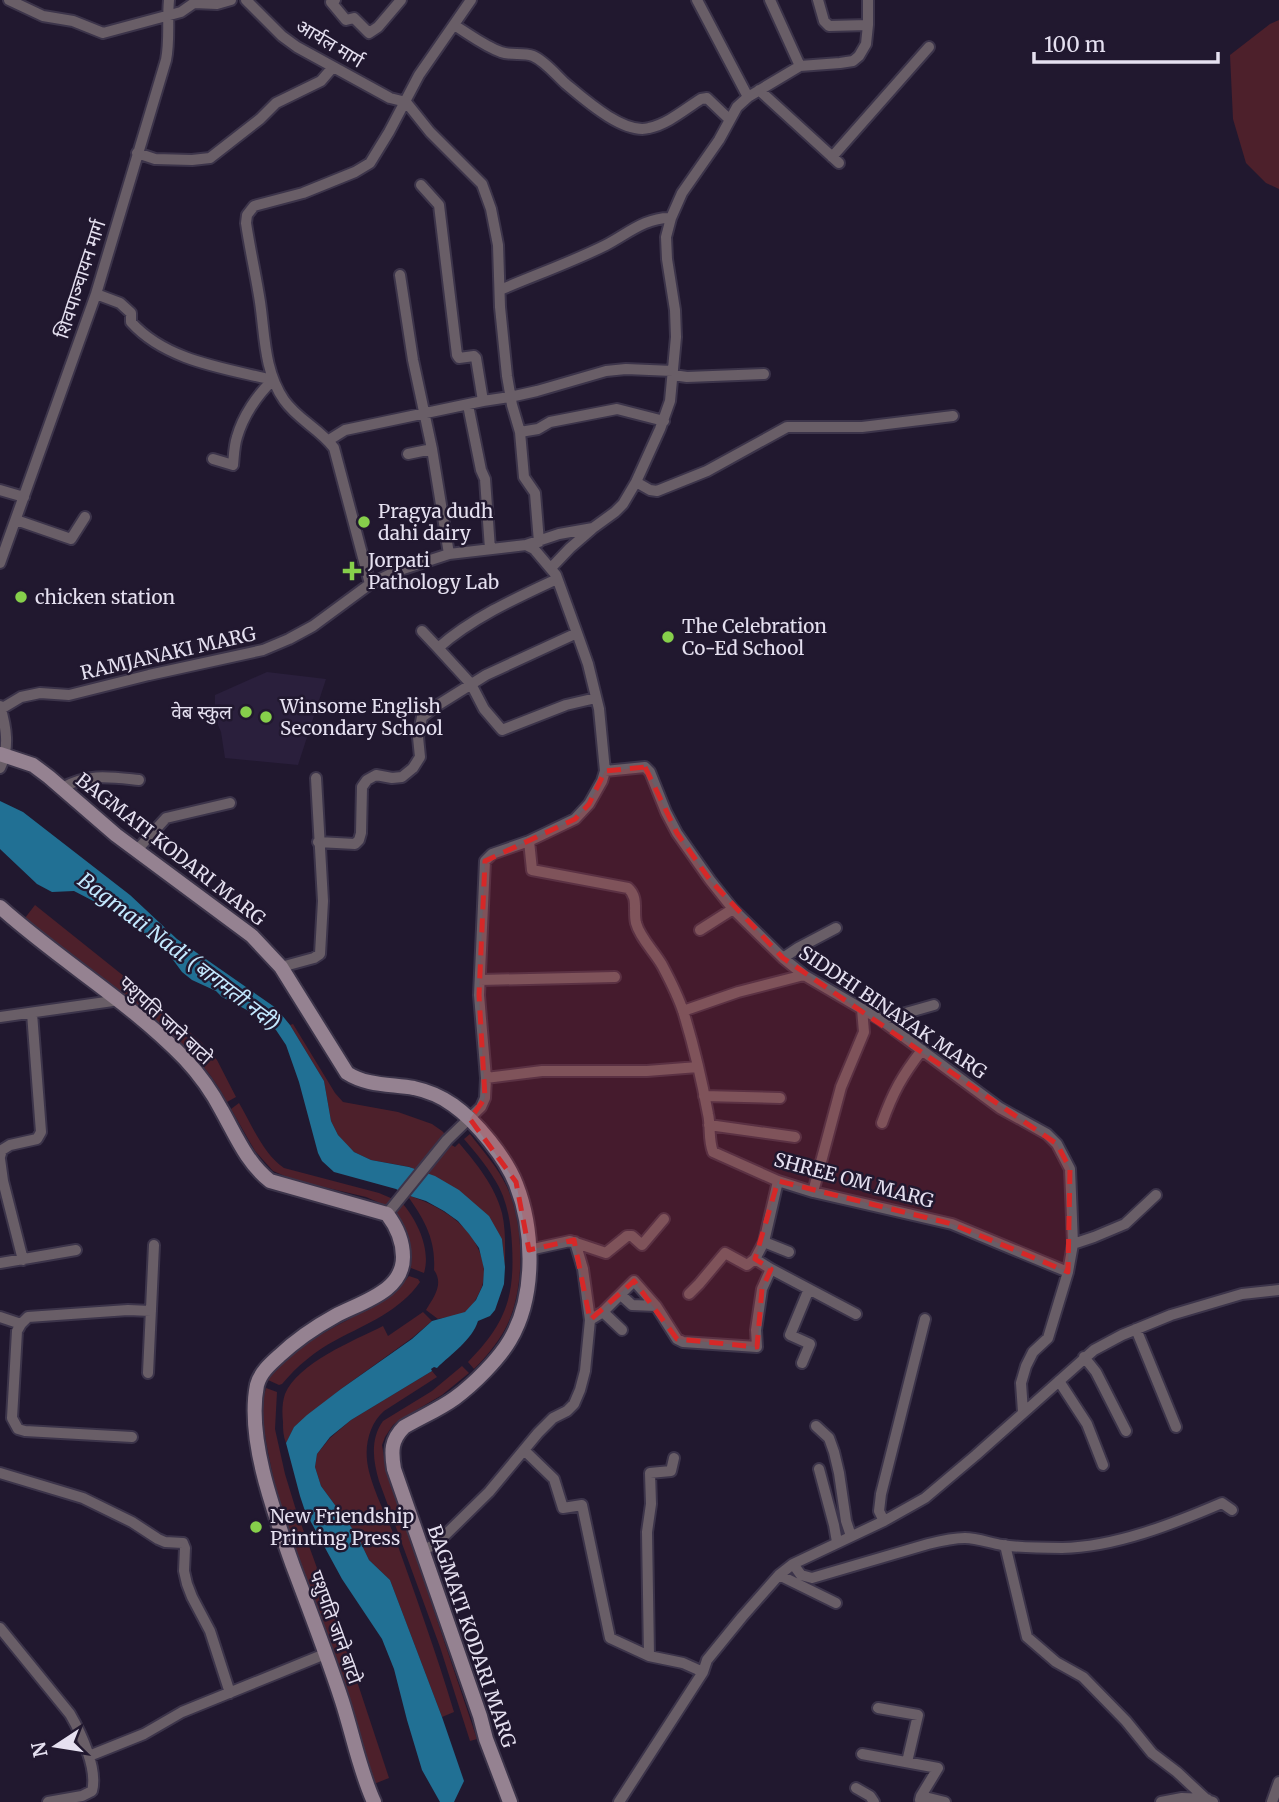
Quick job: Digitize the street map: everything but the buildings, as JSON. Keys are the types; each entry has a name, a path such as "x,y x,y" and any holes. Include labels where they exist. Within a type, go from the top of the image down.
{"main road":[{"name":"BAGMATI KODARI MARG","path":"2,759 33,765 116,835 252,936 281,967 347,1073 365,1082 428,1092 455,1106 498,1152 516,1182 523,1207 529,1250 526,1298 519,1323 510,1341 488,1367 455,1398 404,1427 391,1446 394,1469 421,1551 510,1802"},
{"name":"पशुपति जाने बाटो","path":"0,907 120,1000 197,1072 259,1173 270,1181 387,1213 398,1232 402,1242 402,1271 396,1280 372,1299 309,1332 268,1366 257,1388 257,1438 267,1485 342,1702 360,1768 374,1802"}],"street":[{"path":"9,0 43,16 73,21 103,33 181,12 194,3 217,4 231,0"},
{"name":"शिवपाञ्चायन मार्ग","path":"0,563 96,294 168,52 169,0"},
{"name":"आर्यल मार्ग","path":"246,0 297,47 390,98 406,102"},
{"path":"332,1 346,20 354,18 369,33 378,27 401,0"},
{"path":"370,584 334,448 329,440 292,411 273,380 265,344 247,215 254,206 303,194 363,168 375,155 419,75 471,0"},
{"path":"698,0 748,97"},
{"path":"769,0 800,66"},
{"path":"818,0 825,24 868,25"},
{"name":"RAMJANAKI MARG","path":"1,707 21,697 40,693 69,695 263,650 313,625 370,584 397,571 449,554 526,545 568,532 593,528 615,512 636,482 664,421 670,401 676,337 666,237 682,193 719,140 737,107 748,97 800,66 853,61 863,51 868,25 868,0"},
{"path":"454,25 500,52 532,55 583,99 628,126 647,129 664,123 701,99 707,98 729,119"},
{"path":"759,90 835,160 929,47"},
{"path":"137,153 155,159 210,158 276,103 321,80 333,66"},
{"path":"406,102 430,132 482,184 491,209 498,245 502,335 510,397 520,432 524,477 536,493 539,541"},
{"path":"421,185 439,205 457,355 459,358 476,358 483,401"},
{"path":"500,290 606,245 646,222 671,218"},
{"path":"400,275 449,554"},
{"path":"96,294 120,303 131,313 131,322 138,330 175,354 273,380"},
{"path":"329,440 345,430 550,388 606,371 626,369 673,373 687,377 764,374"},
{"path":"213,459 233,465 237,437 243,422 258,395 273,380"},
{"path":"468,405 485,479 490,549"},
{"path":"520,432 538,429 550,422 617,409 664,421"},
{"path":"636,482 657,491 707,471 787,426 862,427 953,416"},
{"path":"408,454 432,449"},
{"path":"0,490 24,498"},
{"path":"16,520 71,539 85,517"},
{"path":"551,568 593,528"},
{"path":"387,1213 447,1140 481,1107 485,1098 486,1078 479,995 485,862 492,854 529,841 575,818 589,804 605,771 596,698 578,633 551,568 534,549 526,545"},
{"path":"439,648 456,633 492,611 557,579"},
{"path":"422,631 471,684 484,709 502,730 566,705 596,698"},
{"path":"318,842 355,844 359,840 362,787 376,775 402,777 413,768 420,757 418,737 422,717 486,675 578,633"},
{"path":"1,707 7,741 2,759"},
{"name":"SIDDHI BINAYAK MARG","path":"605,771 645,768 650,772 677,833 710,880 733,909 783,958 804,975 881,1020 1000,1108 1047,1133 1057,1144 1070,1169 1073,1244 1068,1272 1048,1338 1033,1352 1026,1366 1021,1383 1023,1412"},
{"path":"62,788 89,777 139,780"},
{"path":"281,967 320,954 323,901 316,778"},
{"path":"137,850 166,818 230,803"},
{"name":"SHREE OM MARG","path":"529,841 532,870 628,888 633,892 636,923 662,964 683,1011 705,1096 709,1142 713,1152 778,1181 813,1192 952,1224 1068,1272"},
{"path":"700,930 733,909"},
{"path":"783,958 798,947 836,928"},
{"path":"683,1011 738,992 804,975"},
{"path":"480,981 615,977"},
{"path":"0,1017 120,1000"},
{"path":"881,1020 934,1005"},
{"path":"813,1192 841,1087 864,1032 862,1009"},
{"path":"23,1260 1,1181 0,1158 2,1150 10,1145 37,1139 41,1132 32,1013"},
{"path":"882,1123 893,1092 922,1050"},
{"path":"486,1078 542,1071 647,1071 698,1067"},
{"path":"705,1096 780,1098"},
{"path":"709,1125 795,1136"},
{"path":"689,1294 724,1253 747,1265 755,1259 764,1242 778,1181"},
{"path":"1073,1244 1125,1224 1156,1195"},
{"path":"529,1250 570,1241 606,1253 627,1236 632,1236 642,1245 664,1219"},
{"path":"421,1551 436,1544 488,1492 538,1433 553,1418 574,1404 585,1371 590,1320 583,1269 575,1242"},
{"path":"764,1242 789,1252"},
{"path":"148,1373 154,1245"},
{"path":"0,1264 76,1250"},
{"path":"755,1259 856,1314"},
{"path":"590,1320 603,1312 634,1281 656,1306 677,1339 684,1342 757,1347 756,1330 762,1289 771,1269"},
{"path":"802,1363 810,1344 790,1335 809,1289"},
{"path":"619,1802 703,1672 707,1660 779,1575 793,1564 884,1521 925,1498 1094,1350 1171,1315 1241,1294 1279,1290"},
{"path":"621,1295 632,1305 656,1306"},
{"path":"132,1437 18,1429 12,1418 18,1331 28,1317 128,1310 151,1311"},
{"path":"603,1312 622,1330"},
{"path":"0,1317 21,1324"},
{"path":"884,1521 879,1511 881,1494 925,1319"},
{"path":"1136,1329 1176,1427"},
{"path":"1084,1357 1096,1372 1126,1431"},
{"path":"1059,1381 1087,1424 1103,1465"},
{"path":"816,1426 829,1438 851,1536"},
{"path":"524,1450 554,1479 563,1508 582,1505 610,1638 649,1656 683,1663 703,1672"},
{"path":"649,1656 647,1532 651,1504 650,1473 671,1471 674,1458"},
{"path":"819,1469 836,1542"},
{"path":"0,1473 83,1498 132,1522 158,1539 183,1543 187,1584 210,1631 230,1693"},
{"path":"793,1564 800,1574 812,1578 946,1539 967,1538 1005,1545 1082,1547 1148,1530 1222,1503 1232,1510"},
{"path":"1005,1545 1027,1637 1056,1662 1083,1677 1126,1721 1152,1753 1210,1801"},
{"path":"779,1575 836,1603"},
{"path":"0,1629 70,1714 89,1756 95,1782 92,1791 82,1796 48,1802"},
{"path":"89,1756 144,1734 182,1712 326,1654"},
{"path":"878,1708 918,1715 907,1762"},
{"path":"862,1754 938,1768 920,1799 945,1802"},
{"path":"1272,1802 1279,1782"},
{"path":"856,1788 870,1796 874,1802"},
{"path":"1161,1802 1182,1798 1210,1801"}],"highlighted area":[{"path":"645,767 677,833 710,880 783,958 1057,1144 1070,1169 1068,1272 952,1224 778,1181 755,1259 771,1269 762,1289 757,1347 677,1339 634,1281 590,1320 574,1240 529,1250 516,1182 470,1119 485,1098 479,995 485,861 575,819 589,804 605,771"}],"shaded area":[{"path":"1279,20 1279,189 1266,183 1246,163 1233,119 1230,55"},
{"name":"Winsome English Secondary School","path":"267,672 326,679 298,765 225,758 215,709 215,695"},
{"path":"35,905 201,1042 217,1060 236,1097 227,1102 206,1069 171,1034 128,997 25,918"},
{"path":"293,1024 343,1102 398,1112 432,1124 445,1134 443,1140 455,1147 459,1143 484,1175 499,1203 504,1226 505,1267 502,1239 410,1167 371,1160 347,1146 331,1121 324,1081 290,1025"},
{"path":"239,1103 264,1147 284,1168 393,1199 387,1206 366,1197 294,1180 273,1171 255,1151 231,1109"},
{"path":"470,1134 495,1166 507,1187 517,1218 520,1254 518,1289 509,1321 494,1347 474,1369 468,1362 491,1335 505,1309 512,1280 512,1264 511,1230 505,1201 492,1174 464,1139"},
{"path":"407,1195 431,1204 453,1218 463,1226 478,1247 484,1267 483,1283 474,1303 464,1313 438,1319 426,1310 438,1285 433,1249 424,1221"},
{"path":"403,1204 422,1237 426,1255 424,1273 411,1268 409,1240 395,1215"},
{"path":"409,1276 420,1282 393,1309 321,1349 300,1365 282,1384 268,1380 300,1349 380,1301"},
{"path":"423,1312 432,1321 294,1427 286,1443 282,1415 284,1397 302,1372 342,1346 383,1326 388,1336"},
{"path":"462,1366 469,1373 442,1395 393,1425 382,1445 386,1468 477,1739 470,1741 440,1647 379,1481 374,1450 376,1435 383,1421 432,1391"},
{"path":"432,1371 437,1377 379,1416 368,1439 367,1453 368,1469 374,1488 402,1557 454,1712 442,1717 390,1580 369,1560 357,1535 321,1486 315,1467 317,1454 330,1438 351,1420"},
{"path":"266,1388 277,1392 275,1429 285,1474 389,1778 374,1784 345,1686 283,1512 263,1420"}],"water":[{"name":"Bagmati Nadi (बागमती नदी)","path":"0,801 23,812 130,895 177,939 276,1008 290,1025 324,1081 331,1121 338,1135 354,1152 371,1160 409,1167 435,1176 459,1190 489,1216 502,1239 504,1284 495,1310 490,1316 478,1321 466,1341 437,1368 434,1367 432,1371 351,1420 330,1437 317,1454 315,1467 321,1486 357,1535 369,1560 390,1580 464,1781 454,1802 440,1802 422,1770 394,1669 382,1639 342,1579 305,1511 286,1443 294,1427 307,1415 412,1339 432,1321 465,1312 476,1300 483,1285 484,1269 479,1248 458,1221 426,1201 396,1189 334,1172 322,1161 299,1082 286,1045 276,1030 264,1019 192,980 182,972 165,949 124,917 74,891 52,892 37,884 0,849"}],"place":[{"name":"Pragya dudh dahi dairy","path":"364,522"},
{"name":"Jorpati Pathology Lab","path":"352,571"},
{"name":"chicken station","path":"21,597"},
{"name":"The Celebration Co-Ed School","path":"668,637"},
{"name":"वेब स्कुल","path":"246,712"},
{"name":"Winsome English Secondary School","path":"266,717"},
{"name":"New Friendship Printing Press","path":"256,1527"}]}
